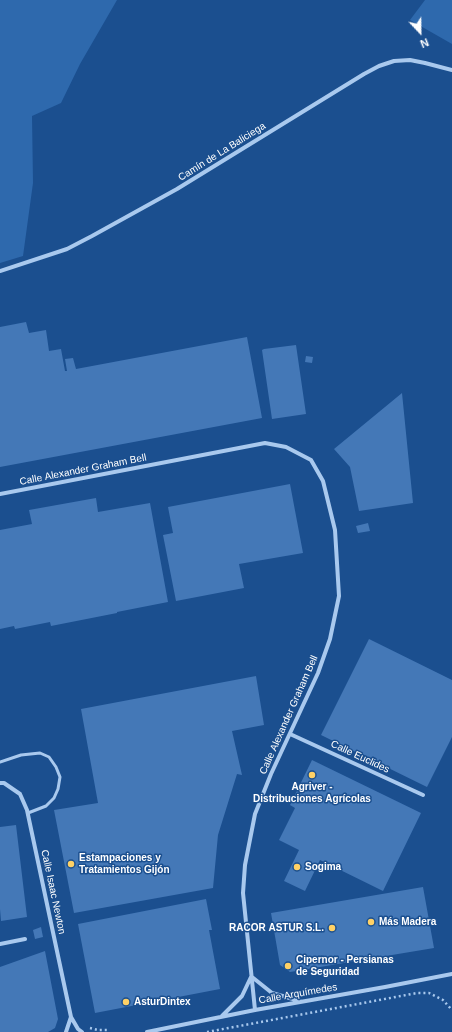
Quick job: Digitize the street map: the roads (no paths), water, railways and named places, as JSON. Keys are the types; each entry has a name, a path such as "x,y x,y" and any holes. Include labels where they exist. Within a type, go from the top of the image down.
{"street":[{"name":"Camín de La Baliciega","path":"0,272 67,249 92,236 177,189 379,66 394,61 410,60 452,70"},
{"name":"Calle Alexander Graham Bell","path":"0,494 265,443 286,447 311,460 323,481 335,530 339,596 330,639 318,673 271,774 255,814 245,865 243,893 255,1010"},
{"name":"Calle Euclides","path":"290,734 423,795"},
{"name":"Calle Isaac Newton","path":"0,783 4,783 20,794 28,813 71,1017 78,1029 82,1032"},
{"path":"0,944 25,939"},
{"name":"Calle Arquímedes","path":"147,1032 255,1010 452,974"},
{"path":"222,1017 242,996 251,977 272,994 302,1002"},
{"path":"66,1032 71,1017"}],"lane":[{"path":"0,762 21,755 40,753 49,758 56,767 60,778 58,789 54,798 46,806 28,813"}],"place":[{"name":"Agriver - Distribuciones Agrícolas","path":"312,775"},
{"name":"Estampaciones y Tratamientos Gijón","path":"71,864"},
{"name":"Sogima","path":"297,867"},
{"name":"Más Madera","path":"371,922"},
{"name":"RACOR ASTUR S.L.","path":"332,928"},
{"name":"Cipernor - Persianas de Seguridad","path":"288,966"},
{"name":"AsturDintex","path":"126,1002"}]}
